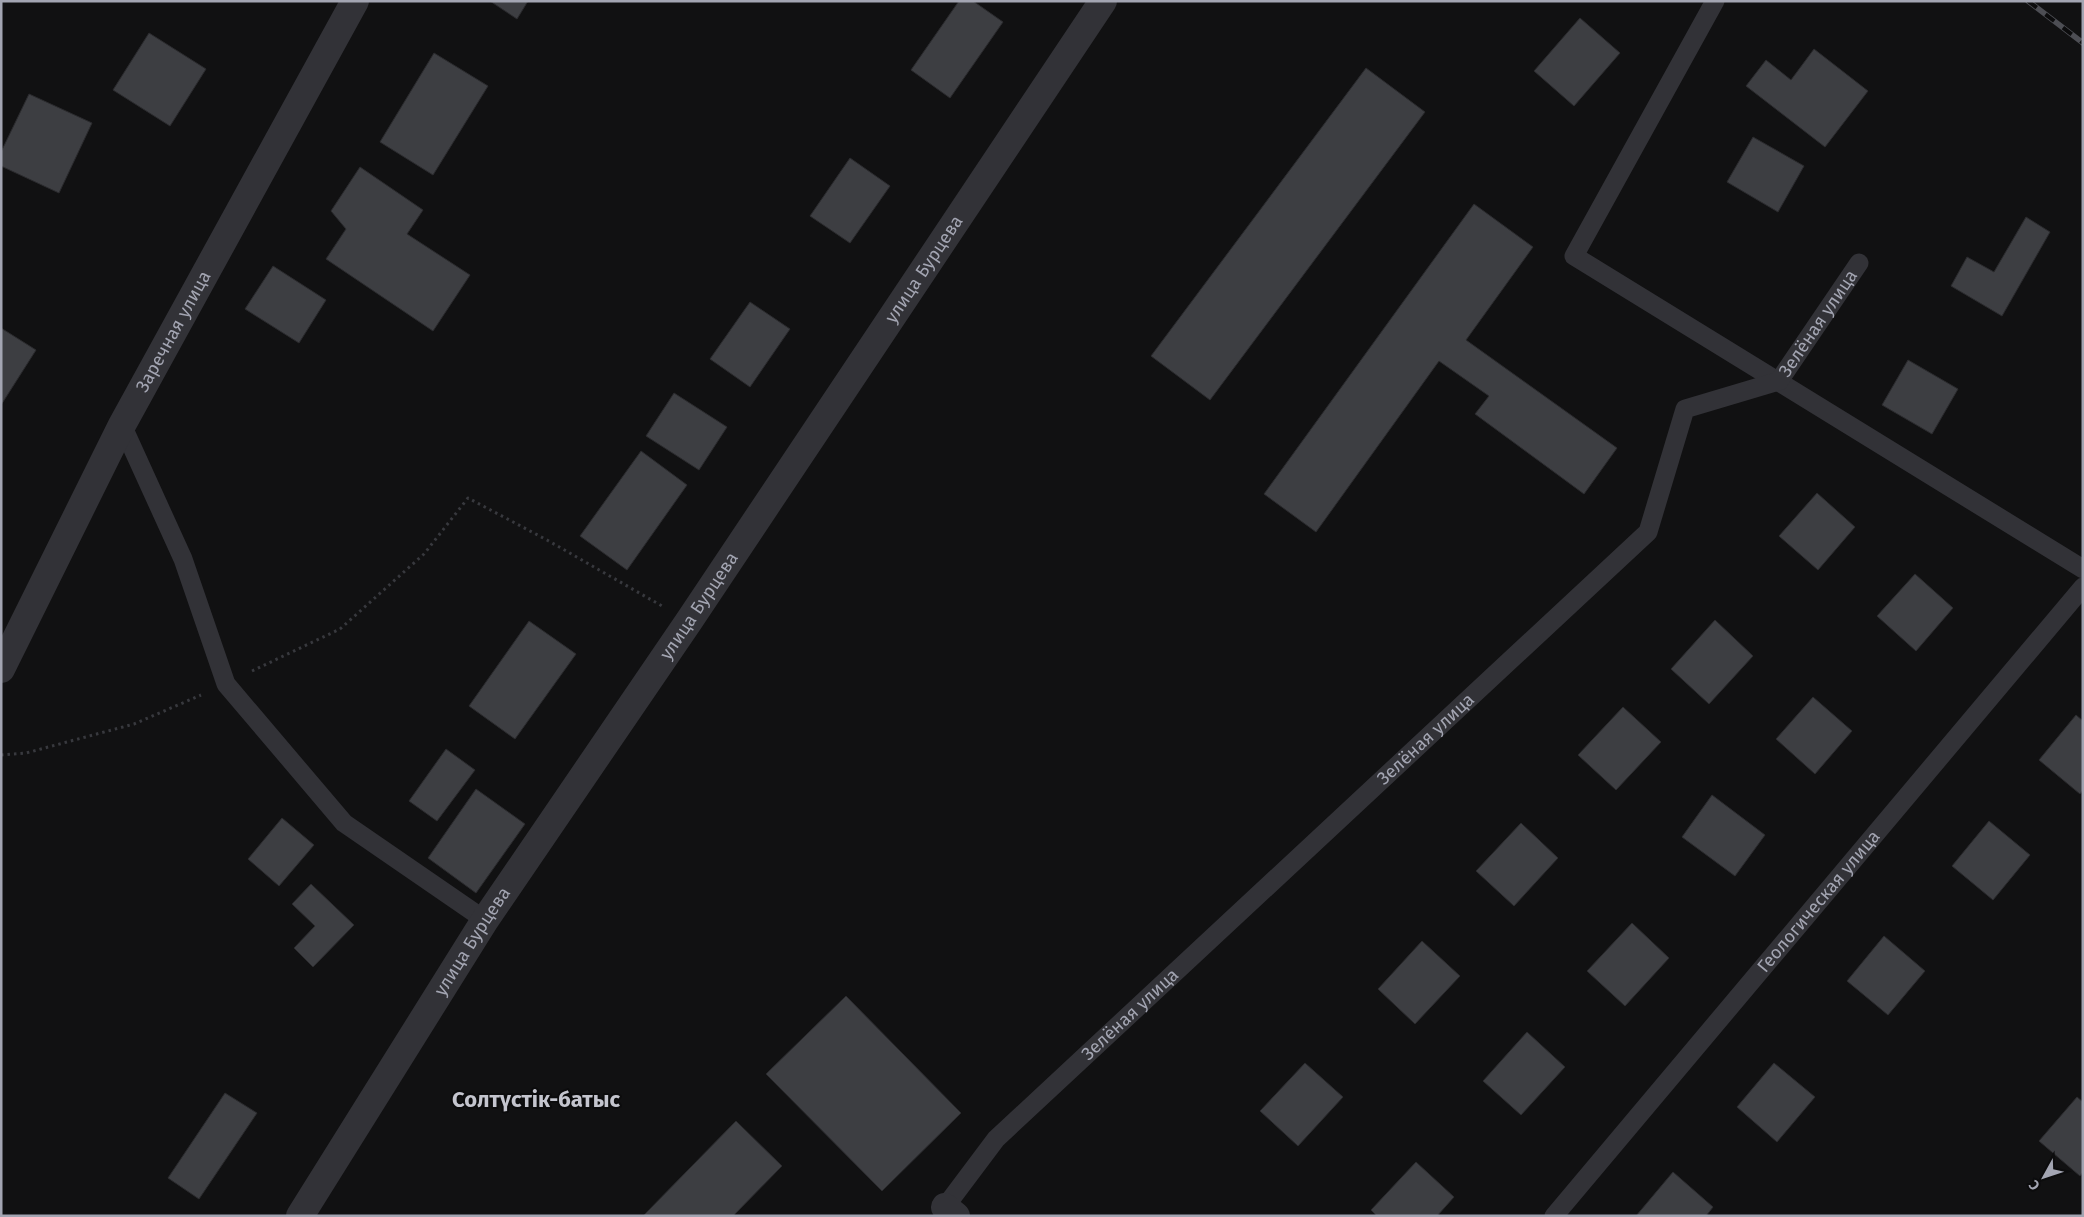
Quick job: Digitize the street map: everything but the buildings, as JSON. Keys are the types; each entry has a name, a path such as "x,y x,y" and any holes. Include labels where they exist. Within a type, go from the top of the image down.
{"street":[{"name":"Заречная улица","path":"1,669 122,425 356,1"},
{"name":"улица Бурцева","path":"300,1216 485,920 689,621 1103,1"}],"lane":[{"path":"1715,1 1574,256 2083,569"},
{"name":"Зелёная улица","path":"951,1211 996,1139 1648,532 1685,409 1779,381 1859,263"},
{"path":"122,425 183,559 226,684 344,823 485,920"},
{"name":"Геологическая улица","path":"1554,1216 2083,587"}],"path":[{"path":"1,755 26,752 134,724 226,684 340,629 424,554 468,498 547,540 689,621"}],"railway":[{"path":"2028,1 2083,43"}],"district":[{"name":"Солтүстік-батыс","path":"536,1099"}]}
